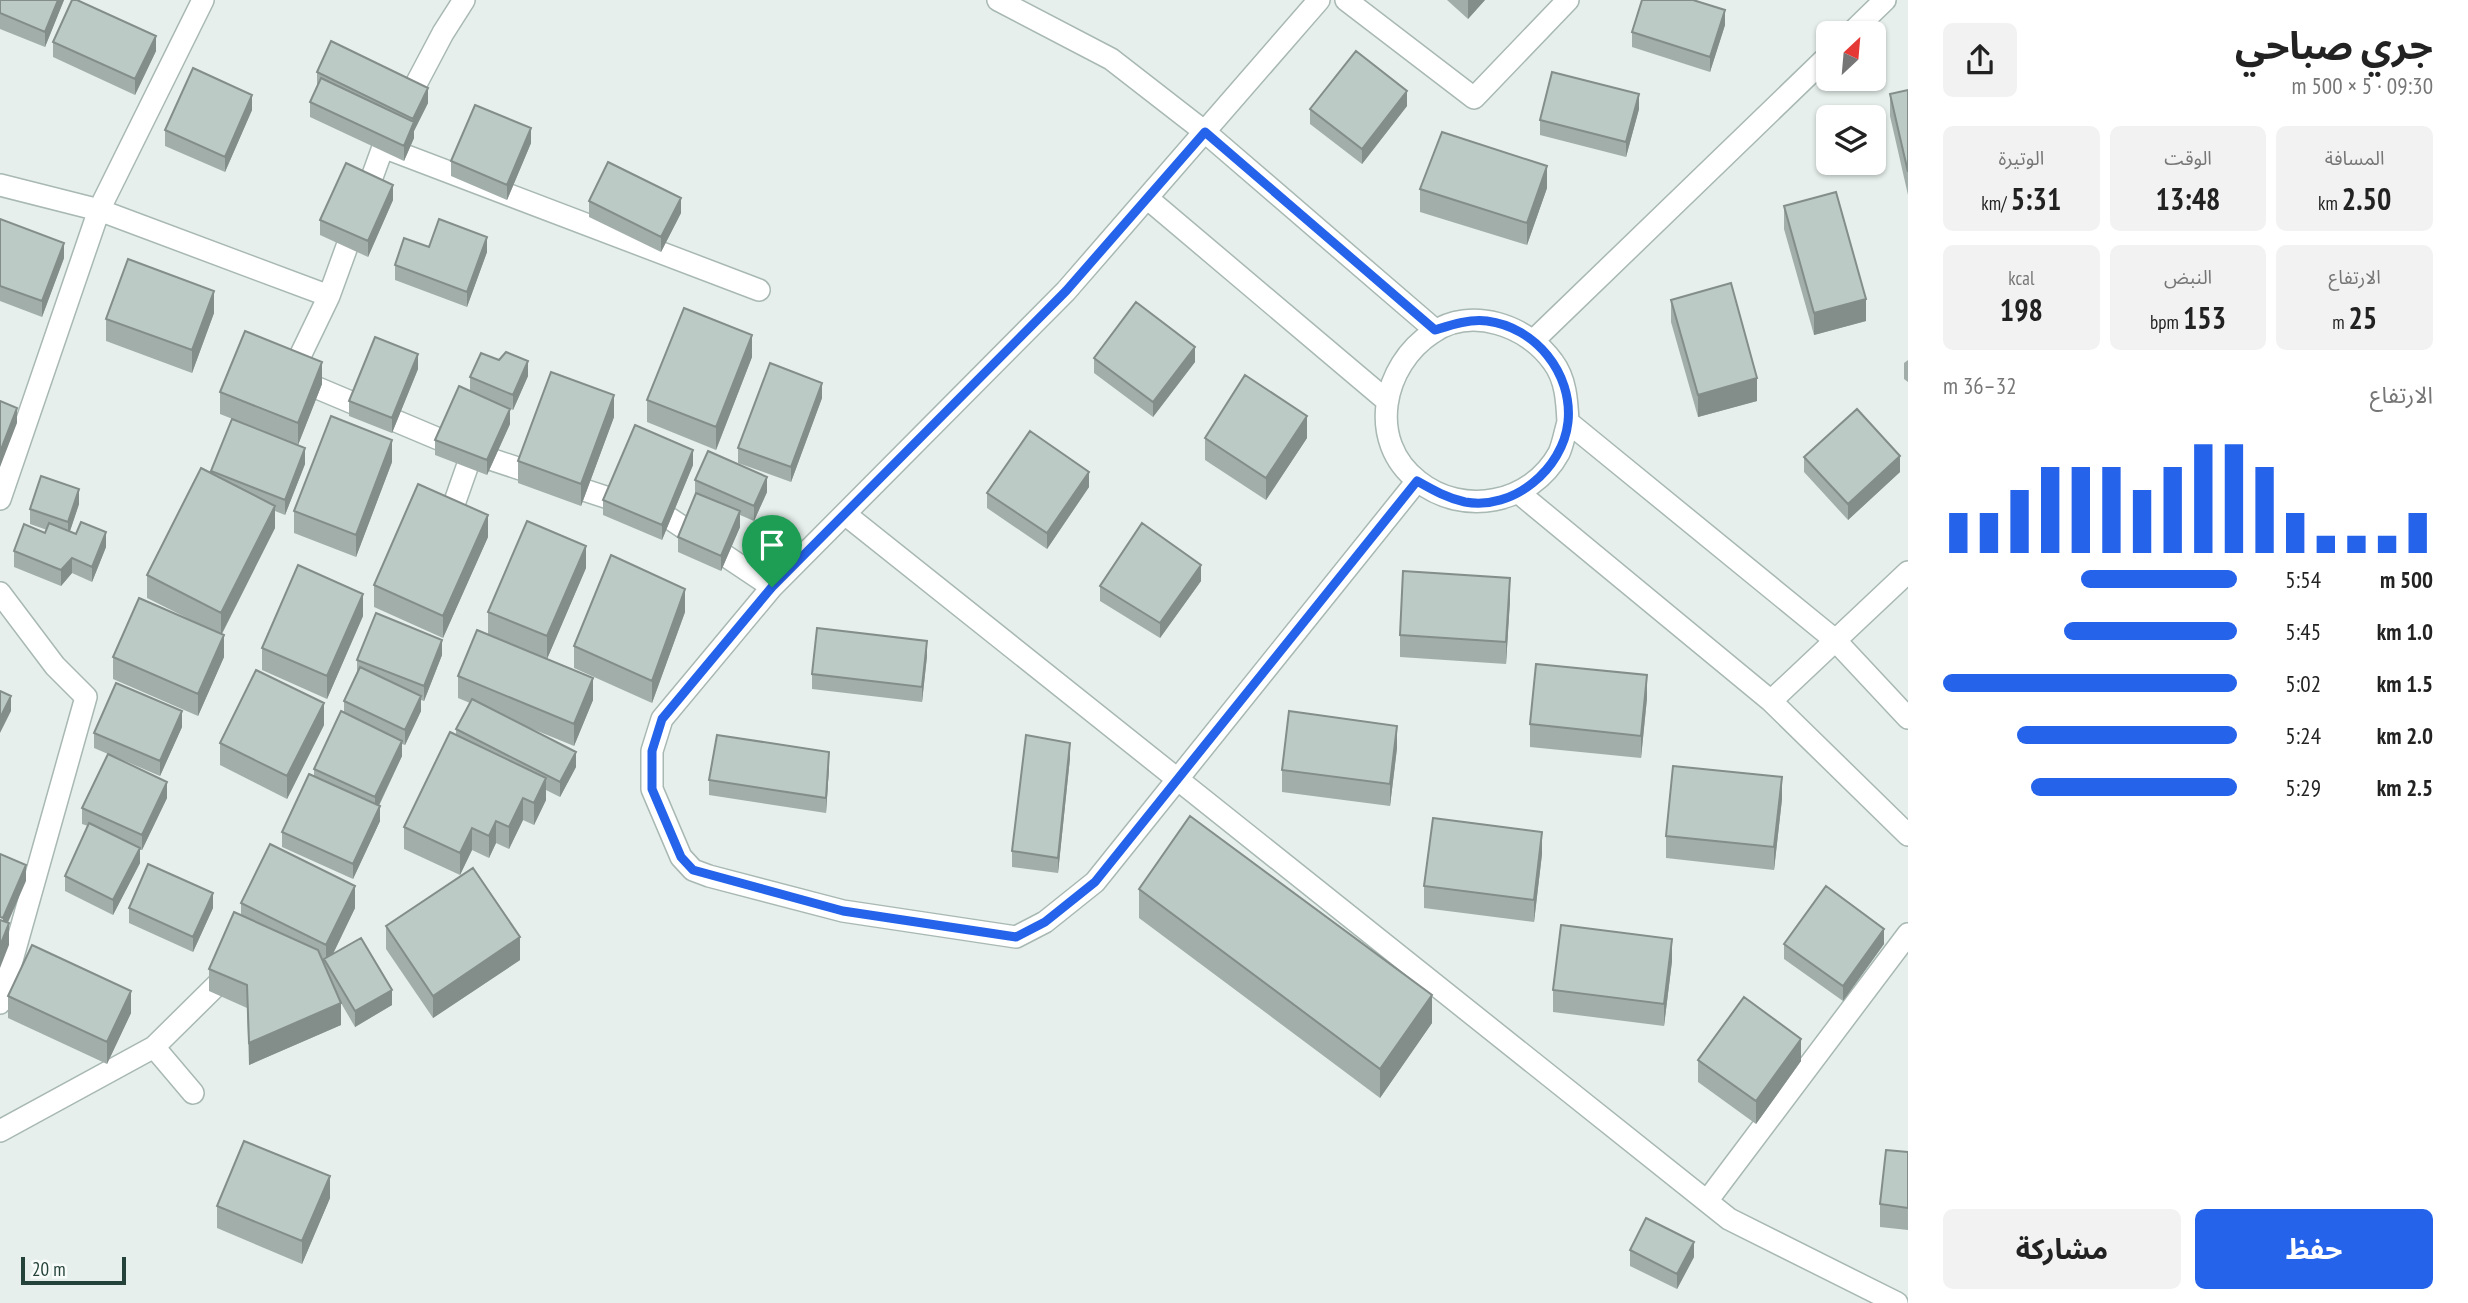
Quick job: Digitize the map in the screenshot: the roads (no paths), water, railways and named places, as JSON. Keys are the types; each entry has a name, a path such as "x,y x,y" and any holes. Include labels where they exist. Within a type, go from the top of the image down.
{"street":[{"path":"0,499 99,210 202,0"},
{"path":"280,401 329,296 383,147 443,33 464,0"},
{"path":"998,0 1111,59 1205,132 1435,330"},
{"path":"1319,0 1066,291 772,587 662,719 652,751 652,789 681,857 693,870 843,911 1016,937 1045,922 1095,882 1417,481"},
{"path":"1346,0 1474,98 1568,0"},
{"path":"1863,21 1885,0"},
{"path":"1534,340 1816,68"},
{"path":"383,147 759,290"},
{"path":"0,185 99,210 329,296"},
{"path":"1147,198 1386,400"},
{"path":"1486,321 1511,327 1534,340 1555,363 1566,392 1568,422 1559,452 1541,477 1519,492 1494,501 1468,502 1443,496 1417,481 1394,449 1387,430 1386,400 1394,372 1411,348 1435,330 1460,322 1486,321"},
{"path":"290,376 472,453 669,518 772,587"},
{"path":"1568,422 1835,640 1908,718"},
{"path":"440,544 472,453"},
{"path":"1519,492 1771,701 1908,835"},
{"path":"845,514 1729,1220 1897,1303"},
{"path":"1771,701 1908,572"},
{"path":"0,593 55,666 86,697 0,1003"},
{"path":"1707,1201 1908,934"},
{"path":"0,1132 153,1047 250,953"},
{"path":"153,1047 193,1093"}]}
